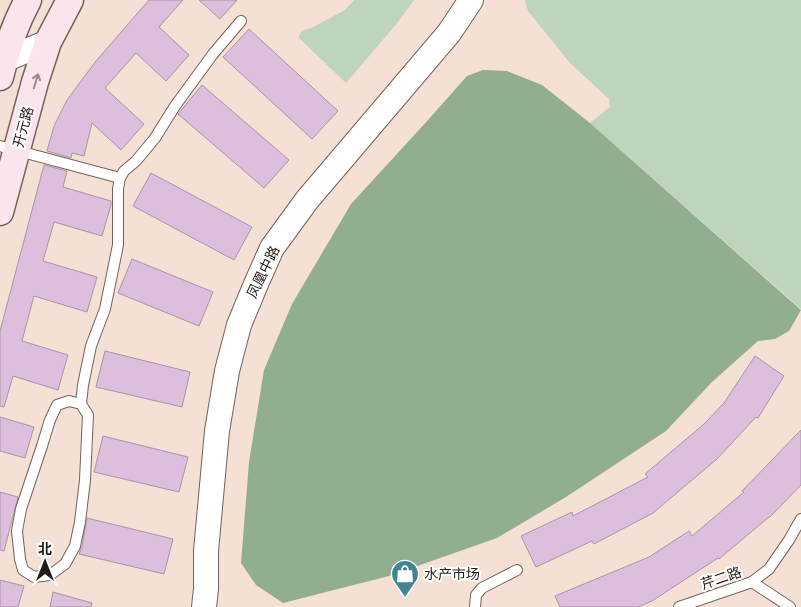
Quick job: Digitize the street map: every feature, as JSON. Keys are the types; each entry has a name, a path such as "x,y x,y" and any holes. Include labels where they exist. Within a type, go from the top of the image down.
{"main road":[{"path":"1,67 19,16 28,0"},
{"name":"开元路","path":"0,212 8,148 35,82 48,42 70,0"}],"street":[{"path":"205,598 216,555 226,437 236,380 243,349 257,304 278,261 334,167 448,32 471,0"},
{"path":"1,67 48,42"}],"lane":[{"path":"81,404 69,401 57,405 50,420 21,508 17,531 20,559 23,570 34,577 50,575 65,564 75,546 86,480 88,415 81,404 82,385 91,346 105,309 118,245 118,189 120,178 124,171 136,161 155,138 213,54 241,20"},
{"path":"8,148 120,178"},
{"name":"芹二路","path":"679,607 752,582 769,569 801,519"},
{"path":"475,607 476,595 482,588 517,570"},
{"path":"752,582 790,607"}],"green space":[{"path":"354,0 414,0 398,22 346,83 298,37 302,31 345,10"},
{"path":"525,0 801,0 801,309 590,123 610,107 609,99 570,63 528,11"},
{"path":"483,70 507,71 542,85 590,123 801,310 789,331 775,339 758,341 711,383 666,431 566,497 497,538 389,576 283,603 256,585 241,563 249,462 264,370 292,304 351,204 467,76"}],"building":[{"path":"149,0 183,0 159,27 189,55 166,81 136,53 105,88 144,124 121,150 92,123 84,156 72,153 71,158 47,151 54,126 67,100 96,61"},
{"path":"199,0 237,0 220,19"},
{"path":"249,29 338,111 312,139 223,57"},
{"path":"202,85 289,160 264,188 178,114"},
{"path":"44,165 67,171 63,187 111,201 111,205 102,236 54,222 43,261 97,277 87,312 34,296 22,341 68,355 58,390 13,376 4,407 0,406 0,331"},
{"path":"151,173 252,227 234,260 133,206"},
{"path":"132,259 213,292 199,326 118,293"},
{"path":"105,351 190,372 182,407 96,387"},
{"path":"755,356 784,376 758,418 756,417 717,459 653,513 594,544 592,541 536,567 521,536 572,512 573,516 648,477 645,474 704,424 724,403"},
{"path":"0,417 34,427 25,458 0,451"},
{"path":"801,430 801,485 770,517 719,559 652,601 638,607 560,607 555,596 649,557 689,531 692,536 744,492 742,491"},
{"path":"103,436 188,457 179,492 94,472"},
{"path":"0,492 18,497 4,551 0,550"},
{"path":"87,518 173,539 164,574 79,554"},
{"path":"0,580 24,586 18,607 0,607"},
{"path":"53,592 92,603 91,607 50,607"}],"place":[{"name":"水产市场","path":"405,598"}]}
